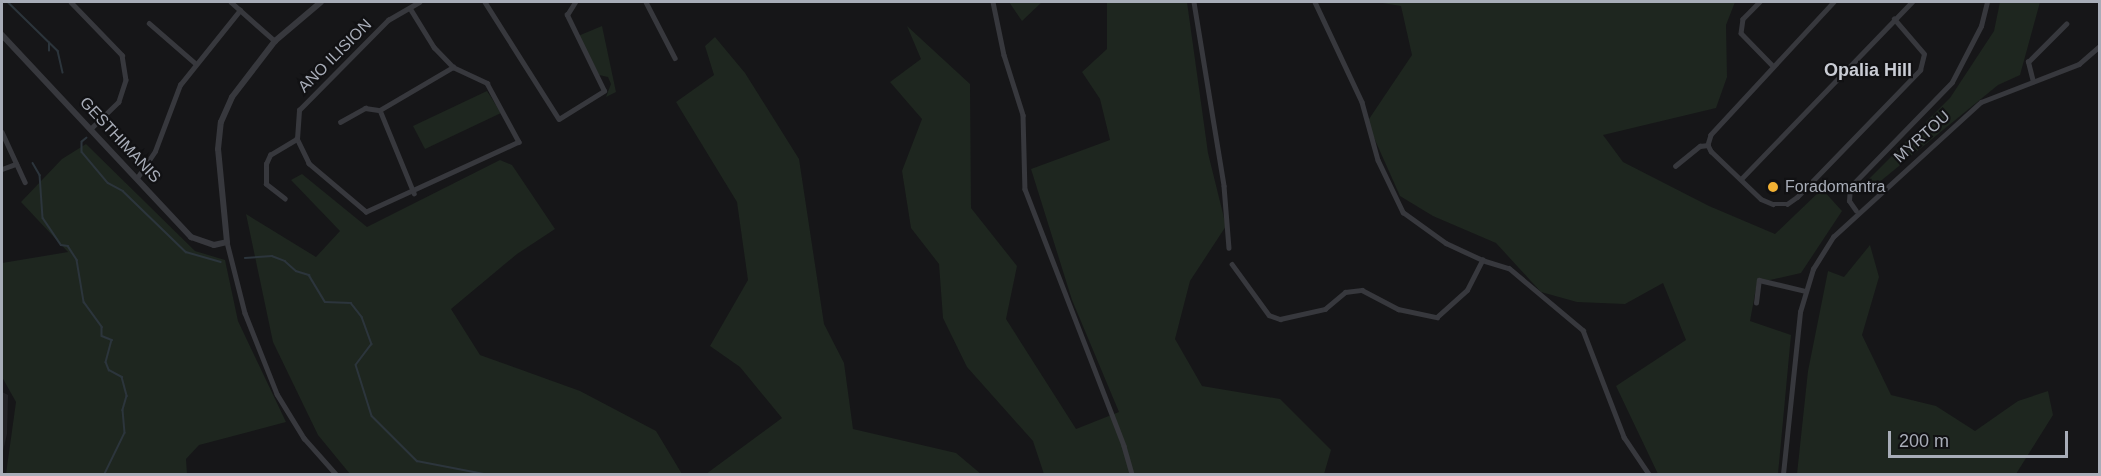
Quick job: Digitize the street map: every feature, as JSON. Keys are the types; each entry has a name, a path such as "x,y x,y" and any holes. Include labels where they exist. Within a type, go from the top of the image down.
{"street":[{"path":"71,2 122,55 126,77 119,102 91,129"},
{"path":"231,2 275,41"},
{"path":"321,2 275,41 232,97 221,122 218,149 227,242 245,313 277,394 304,438 336,474"},
{"name":"ANO ILISION","path":"297,139 299,110 388,20 419,2"},
{"path":"485,2 559,119 601,95 604,90 567,15 574,2"},
{"path":"646,2 675,58"},
{"path":"993,2 1004,55 1023,115 1025,189 1124,446 1132,474"},
{"path":"1194,2 1224,186 1229,248"},
{"path":"1315,2 1362,102 1378,160 1403,212 1446,243 1482,260 1509,268 1583,330 1624,437 1649,474"},
{"path":"1760,2 1743,19 1741,33 1773,66"},
{"path":"1708,145 1711,135 1834,2"},
{"path":"1742,179 1912,2"},
{"path":"1856,211 1849,201 1850,187 1952,82 1981,26 1987,2"},
{"path":"285,199 266,184 266,164 270,155 297,139 309,164 366,212 414,193 519,142 487,83 453,67 434,47 410,8"},
{"path":"137,178 155,151 180,85 194,62 240,10"},
{"path":"1708,145 1761,199 1773,204 1787,204 1920,70 1924,54 1894,19"},
{"path":"149,22 194,62"},
{"path":"2032,82 2028,62 2066,24"},
{"name":"GESTHIMANIS","path":"2,35 191,237 206,244 227,242"},
{"name":"MYRTOU","path":"1783,474 1800,312 1813,269 1833,237 1856,211 1981,102 2079,64 2100,46"},
{"path":"340,122 365,108 380,110 453,67"},
{"path":"380,110 414,193"},
{"path":"2,132 25,182"},
{"path":"1675,166 1700,146 1708,145"},
{"path":"2,169 16,164"},
{"path":"1232,264 1269,315 1280,319 1325,309 1345,292 1362,290 1398,309 1437,317 1467,290 1482,260"},
{"path":"1756,303 1759,280 1806,291"}],"shaded area":[{"path":"1009,2 1042,2 1022,21"},
{"path":"1107,2 1187,2 1208,153 1226,226 1190,281 1175,339 1202,386 1280,399 1331,450 1324,474 1044,474 1033,441 967,367 943,318 939,264 911,228 902,171 922,119 890,82 921,59 907,26 970,84 971,208 1017,266 1006,319 1076,429 1119,412 1072,300 1031,169 1110,140 1100,99 1082,72 1107,49"},
{"path":"1376,2 1735,2 1726,25 1727,77 1716,108 1603,135 1623,162 1709,206 1775,234 1822,189 1842,211 1801,273 1757,283 1750,321 1791,335 1778,474 1658,474 1616,386 1686,340 1663,283 1625,304 1577,302 1541,292 1496,243 1433,216 1400,196 1367,122 1412,55 1401,6"},
{"path":"2000,2 2040,2 2020,75 1998,85 1866,193 1862,186 1950,98 1994,31"},
{"path":"602,26 616,92 606,97 611,84 608,77 599,75 578,36"},
{"path":"715,37 745,73 799,159 824,324 844,363 853,429 956,453 981,474 706,474 782,418 740,367 710,346 748,280 737,202 676,102 714,75 705,46"},
{"path":"487,91 501,113 425,149 413,126"},
{"path":"86,144 195,251 225,260 238,321 286,422 199,445 186,459 187,474 6,474 16,402 2,377 2,263 68,252 21,202 62,159"},
{"path":"500,160 512,165 555,229 517,254 451,309 480,355 580,391 656,431 682,474 350,474 318,435 273,342 246,214 316,257 340,231 291,180 302,174 367,227"},
{"path":"1870,245 1879,277 1862,335 1891,395 1936,406 1975,431 2018,401 2048,391 2053,415 2016,474 1797,474 1808,371 1828,271 1844,277"},
{"path":"2,392 8,395 7,434 2,455"}],"waterway":[{"path":"8,2 58,51 63,72"},
{"path":"49,43 49,51"},
{"path":"87,138 82,142 82,152 108,183 123,191 186,252 221,262"},
{"path":"33,163 40,175 43,218 61,245 68,246 77,260 84,302 102,327 102,336 112,340 106,362 109,370 122,377 127,396 123,410 125,433 105,474"},
{"path":"245,258 272,256 285,261 296,271 309,275 325,302 351,303 362,317 372,344 356,365 372,416 417,461 484,474"}],"place":[{"name":"Foradomantra","path":"1773,187"}],"district":[{"name":"Opalia Hill","path":"1868,70"}]}
